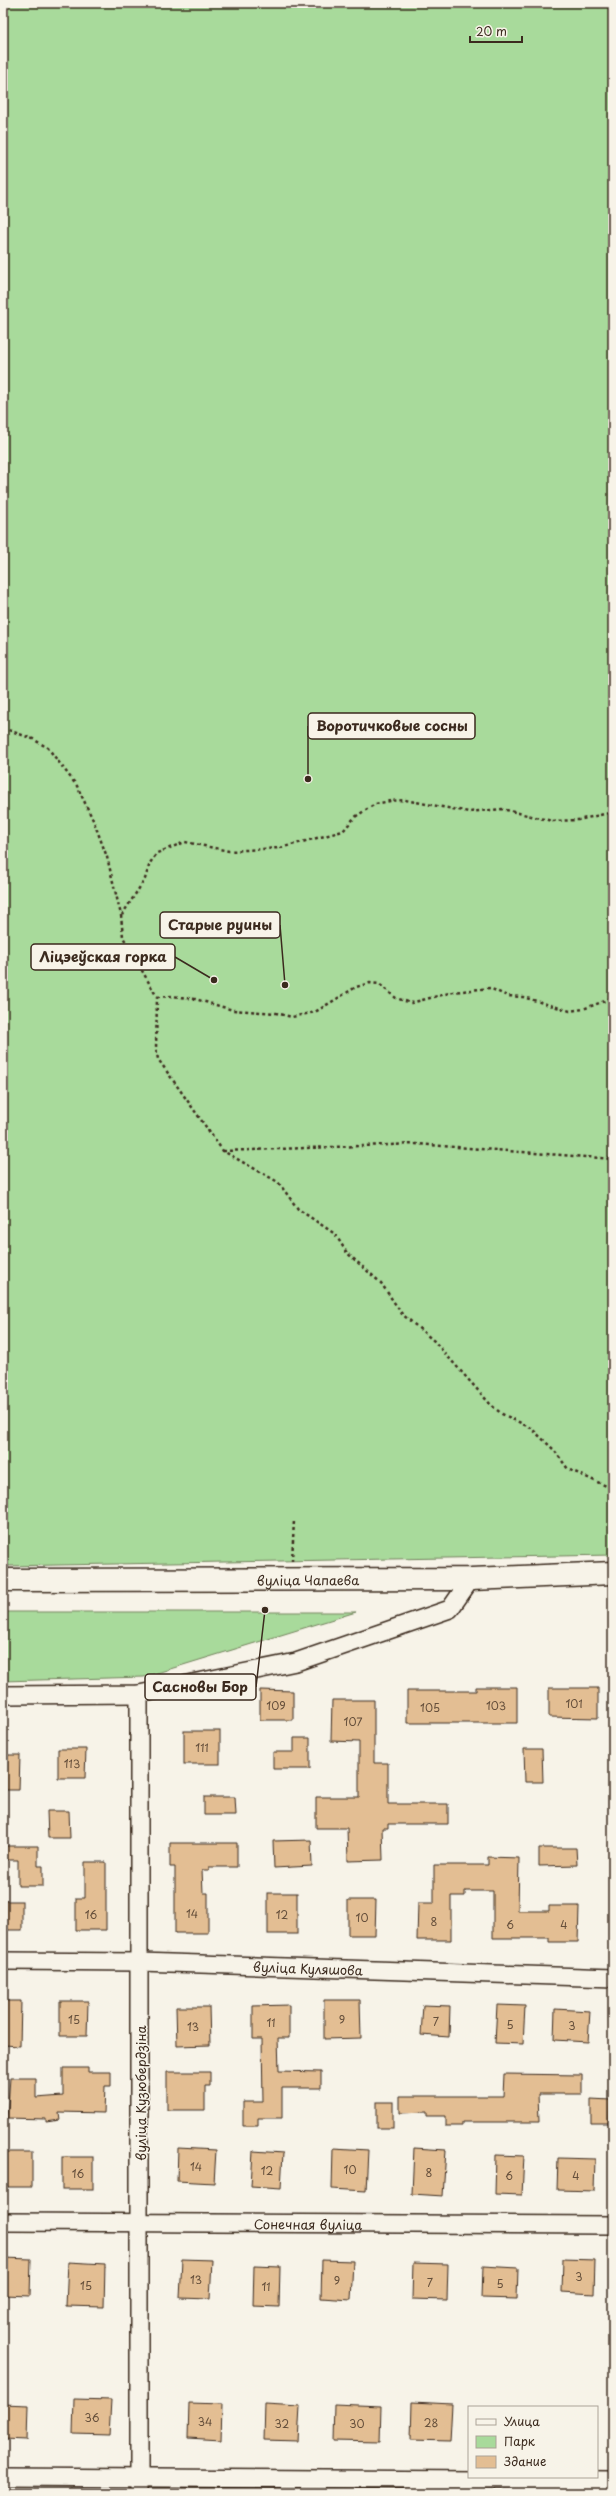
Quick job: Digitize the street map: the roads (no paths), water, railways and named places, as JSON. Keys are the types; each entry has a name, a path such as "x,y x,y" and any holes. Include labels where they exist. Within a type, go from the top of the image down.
{"main road":[{"name":"вуліца Чапаева","path":"3,1580 471,1579 613,1573"}],"street":[{"path":"3,1696 139,1694 296,1662 450,1609 471,1579"},
{"name":"вуліца Кузюбердзіна","path":"139,1694 139,2485"},
{"name":"вуліца Куляшова","path":"3,1961 140,1962 613,1978"},
{"name":"Сонечная вуліца","path":"3,2222 613,2225"},
{"path":"3,2477 139,2485 517,2487 613,2481"}],"place":[{"name":"Воротичковые сосны","path":"308,779"},
{"name":"Ліцэеўская горка","path":"214,980"},
{"name":"Старые руины","path":"285,985"},
{"name":"Сасновы Бор","path":"265,1610"}]}
